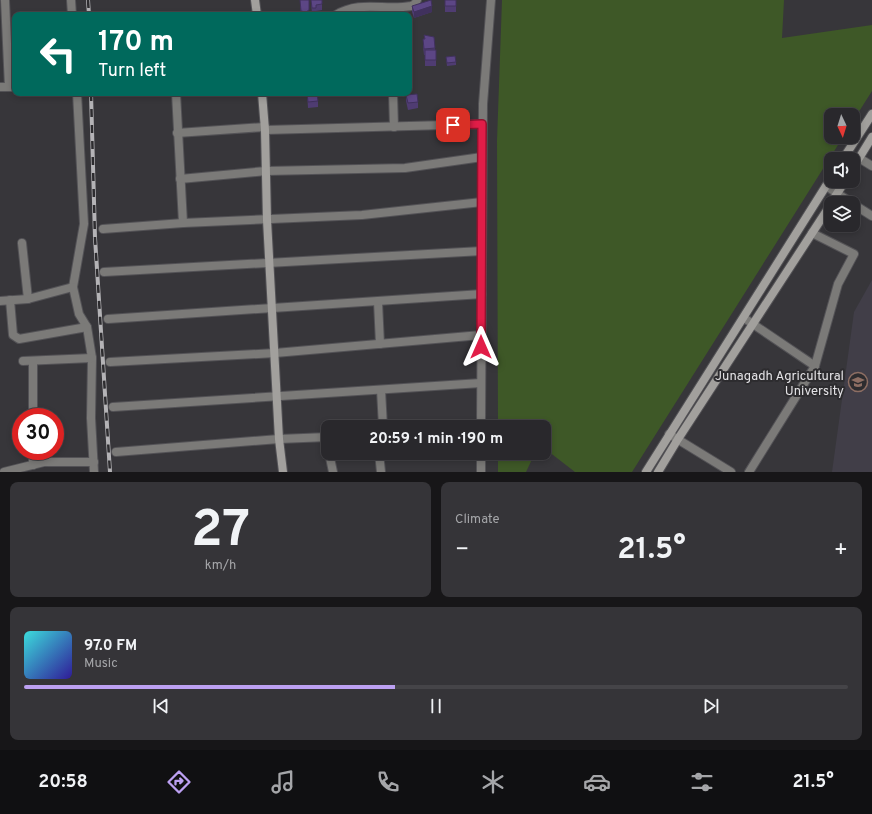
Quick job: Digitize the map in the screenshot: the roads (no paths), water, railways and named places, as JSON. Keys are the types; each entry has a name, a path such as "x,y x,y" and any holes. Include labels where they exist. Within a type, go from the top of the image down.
{"main road":[{"path":"255,0 257,12"},
{"path":"262,96 265,128 267,220 278,397 279,440 283,472"},
{"path":"848,152 872,114"},
{"path":"860,156 872,137"},
{"path":"646,472 825,188"},
{"path":"837,194 841,188"},
{"path":"658,472 824,214"},
{"path":"780,257 792,264"}],"street":[{"path":"0,87 12,87 5,0"},
{"path":"71,0 72,12"},
{"path":"341,12 356,7 394,11 411,6 415,4 417,0"},
{"path":"481,420 482,104 491,0"},
{"path":"76,96 84,224 73,287 79,314 87,327 92,358 91,418 94,472"},
{"path":"176,96 183,223"},
{"path":"392,96 394,127"},
{"path":"178,133 265,128 394,127 482,124"},
{"path":"180,179 266,171 405,168 482,157"},
{"path":"860,159 872,166"},
{"path":"829,188 840,196"},
{"path":"102,229 183,223 362,215 482,202"},
{"path":"860,208 872,216"},
{"path":"749,472 815,366 838,284 854,254 812,233"},
{"path":"22,243 28,298"},
{"path":"104,272 482,251"},
{"path":"0,301 28,298 73,287"},
{"path":"108,319 482,294"},
{"path":"10,300 13,335 19,339 87,327"},
{"path":"378,302 380,344"},
{"path":"744,318 815,366"},
{"path":"110,362 275,353 481,335"},
{"path":"23,361 92,358"},
{"path":"33,361 33,408"},
{"path":"113,407 481,383"},
{"path":"382,390 383,420"},
{"path":"669,434 731,472"},
{"path":"116,452 321,437"},
{"path":"33,460 33,465"},
{"path":"330,460 333,472"},
{"path":"380,460 381,472"},
{"path":"481,460 481,472"},
{"path":"4,472 44,462 94,462"}],"railway":[{"path":"88,0 89,12"},
{"path":"91,96 95,238 110,472"}],"place":[{"name":"Junagadh Agricultural University","path":"858,382"}]}
